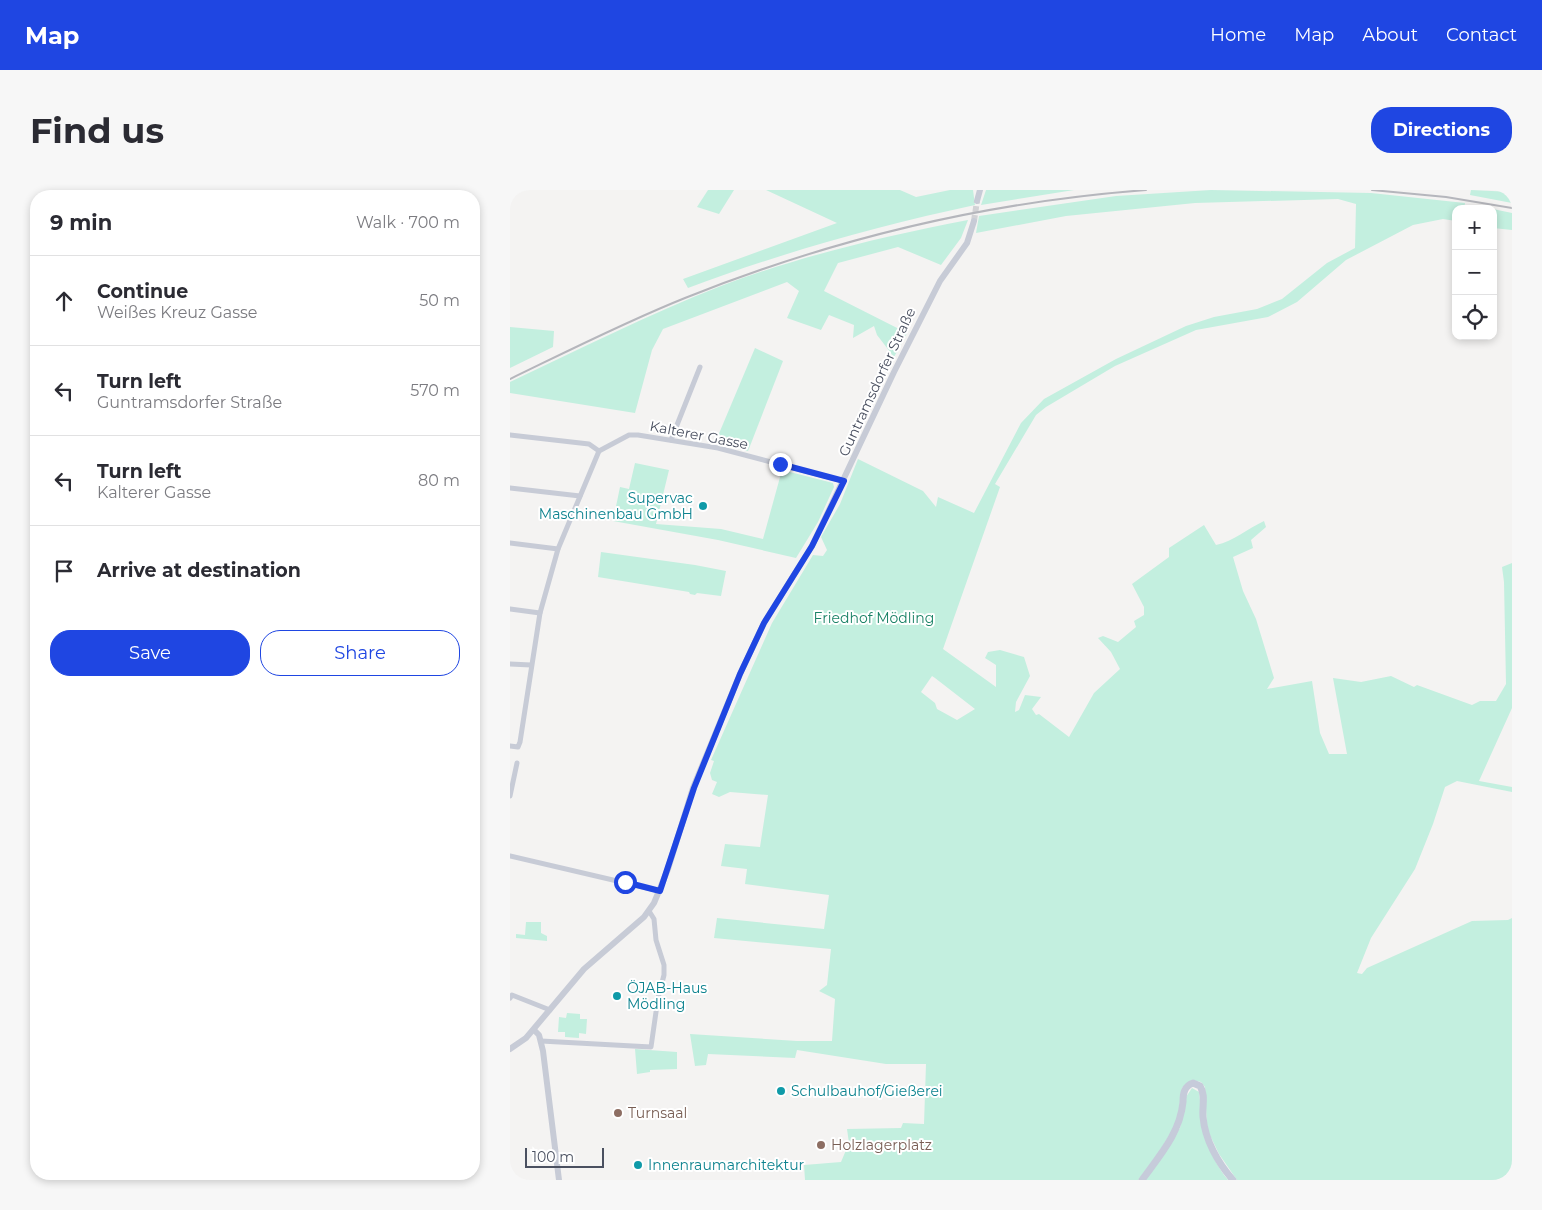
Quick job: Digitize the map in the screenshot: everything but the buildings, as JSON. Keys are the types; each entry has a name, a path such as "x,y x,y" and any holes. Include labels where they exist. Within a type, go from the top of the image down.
{"main road":[{"path":"1142,1180 1175,1133 1181,1117 1184,1092 1188,1086 1193,1084 1200,1086 1204,1093 1203,1117 1210,1142 1218,1160 1233,1180"}],"street":[{"path":"510,195 514,190"},
{"path":"977,201 980,190"},
{"name":"Guntramsdorfer Straße","path":"510,1049 534,1030 584,969 649,911 660,891 694,788 740,674 764,623 812,546 902,355 940,281 967,243 974,221"},
{"path":"671,440 700,367"},
{"path":"510,435 589,444 599,451 558,548 540,613 518,747 510,746"},
{"name":"Kalterer Gasse","path":"599,451 629,435 638,435 718,448 844,481"},
{"path":"510,488 580,496"},
{"path":"510,542 558,548"},
{"path":"510,609 540,613"},
{"path":"510,664 530,665"},
{"path":"510,796 518,763"},
{"path":"510,856 660,891"},
{"path":"541,1041 652,1047 664,965 656,940 654,919 649,911"},
{"path":"510,998 512,996 550,1010"},
{"path":"534,1030 541,1041 559,1180"}],"green space":[{"path":"708,190 734,190 719,214 697,207"},
{"path":"766,190 900,190 916,197 950,190 973,190 975,205 830,241 758,263 688,288 683,279 837,223"},
{"path":"986,190 1074,190 981,205"},
{"name":"Friedhof Mödling","path":"1211,190 1371,193 1465,203 1465,205 1452,205 1452,220 1443,219 1413,225 1346,260 1297,302 1268,317 1196,330 1115,366 1046,407 1036,415 995,484 1000,487 943,649 996,687 996,665 985,658 988,652 1000,650 1024,657 1030,676 1016,702 1015,712 1019,710 1025,695 1041,697 1032,709 1036,715 1039,714 1069,737 1094,693 1120,669 1111,652 1098,638 1103,636 1118,642 1136,627 1134,621 1144,615 1144,607 1132,584 1169,557 1169,548 1204,525 1216,545 1235,538 1264,521 1266,527 1251,540 1253,548 1233,557 1243,591 1256,619 1274,678 1267,689 1312,681 1320,733 1329,754 1347,754 1333,678 1361,682 1391,676 1414,687 1417,685 1472,705 1480,701 1496,701 1506,684 1502,567 1512,563 1512,708 1479,781 1512,787 1512,792 1457,781 1445,787 1415,869 1371,938 1357,973 1362,974 1367,968 1472,921 1508,920 1512,918 1512,1180 1237,1180 1219,1154 1207,1129 1205,1087 1201,1082 1192,1080 1182,1088 1177,1123 1157,1155 1138,1180 805,1180 804,1165 841,1162 849,1143 847,1129 901,1128 903,1123 924,1124 926,1064 886,1064 797,1050 795,1058 708,1054 706,1065 695,1066 690,1034 797,1041 832,1041 835,999 819,991 827,985 831,949 714,938 717,918 824,929 829,895 745,884 747,869 721,866 725,844 760,847 768,795 730,792 719,797 712,794 717,782 712,780 710,773 714,761 711,760 772,623 813,555 823,556 827,550 821,537 840,504 858,459 923,491 936,507 938,497 974,513 1021,423 1044,399 1116,359 1186,326 1214,317 1257,309 1282,299 1327,263 1355,248 1356,204 1338,199 1195,203 1066,216 976,233 979,216 1116,196","holes":["932,676 975,709 957,720 937,709 935,703 921,692"]},
{"path":"1471,190 1512,192 1512,203 1470,195"},
{"path":"1497,210 1512,213 1512,230 1497,228"},
{"path":"968,220 961,238 941,265 898,247 838,263 824,291 907,333 894,357 877,335 874,326 853,338 854,325 829,315 821,330 787,318 799,291 787,282 663,329 652,350 635,413 510,393 510,382 641,320 721,286 812,256"},
{"path":"510,327 554,331 553,347 510,368"},
{"path":"755,348 783,361 748,451 715,443"},
{"path":"635,463 669,470 656,524 721,529 763,539 782,470 833,483 834,487 818,522 796,558 718,540 613,521 620,487 629,489"},
{"path":"601,552 726,571 721,596 697,593 695,595 689,592 598,577"},
{"path":"526,922 541,922 541,933 547,936 547,941 516,938 516,934 525,935"},
{"path":"567,1013 580,1014 580,1019 587,1019 586,1034 579,1033 579,1038 565,1037 565,1032 558,1032 559,1017 566,1018"},
{"path":"635,1049 677,1052 677,1069 650,1070 650,1072 637,1074"},
{"path":"1192,1088 1199,1092 1204,1128 1210,1149 1228,1180 1145,1180 1180,1128 1186,1097"}],"tunnel":[{"path":"974,221 977,201"}],"railway":[{"path":"510,379 597,337 685,298 797,258 854,241 911,226 969,214 1028,204 1146,190"},
{"path":"1372,190 1446,197 1512,208"}],"place":[{"name":"Supervac Maschinenbau GmbH","path":"703,506"},
{"name":"ÖJAB-Haus Mödling","path":"617,996"},
{"name":"Schulbauhof/Gießerei","path":"781,1091"},
{"name":"Turnsaal","path":"618,1113"},
{"name":"Holzlagerplatz","path":"821,1145"},
{"name":"Innenraumarchitektur","path":"638,1165"}],"route":[{"path":"625,882 660,891 708,749 740,674 764,623 812,546 844,481 780,464"}]}
